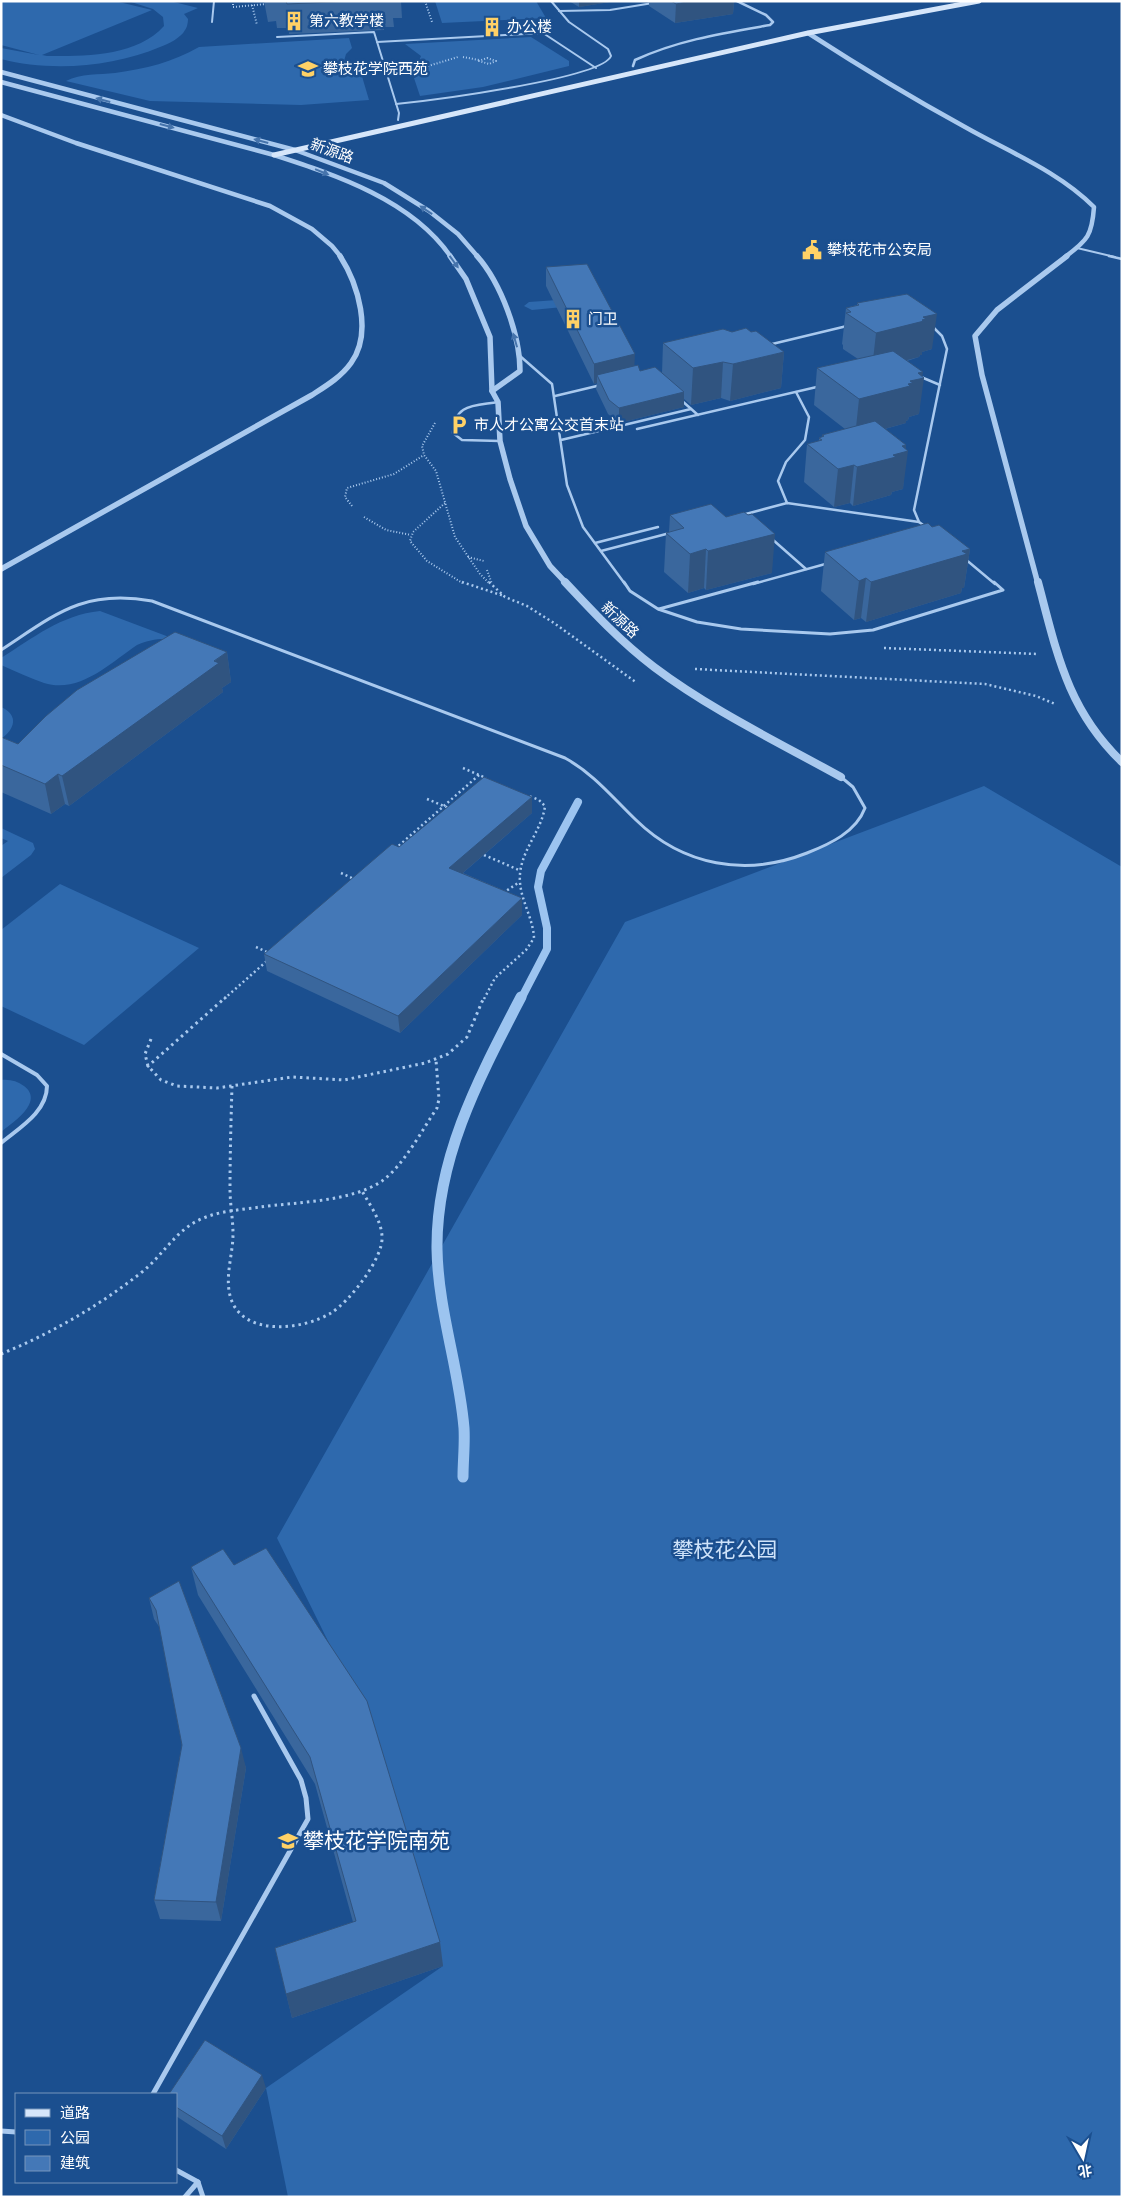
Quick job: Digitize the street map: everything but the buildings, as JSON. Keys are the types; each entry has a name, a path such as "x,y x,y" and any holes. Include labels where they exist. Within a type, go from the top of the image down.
{"main road":[{"path":"274,155 808,33 979,1"}],"street":[{"path":"633,66 635,60 678,43 770,25 773,22 766,15 737,1"},
{"path":"808,33 855,63 987,140 1063,181 1082,194 1094,207 1092,230 1077,248 997,310 975,336 982,375 1063,674 1082,716 1106,748 1122,762"},
{"name":"新源路","path":"1,72 295,150 384,183 429,211 458,234 486,266 505,304 520,356"},
{"name":"新源路","path":"1,82 274,155 314,168 375,196 417,222 442,244 466,279 490,337 492,391 498,402 500,441 510,479 526,526 550,566 616,635 654,667 702,699 841,777"},
{"path":"1,114 98,150 247,197 293,217 325,239 347,265 357,292 363,332 357,354 342,375 312,395 1,569"},
{"path":"492,391 520,371 520,356"}],"lane":[{"path":"212,22 214,1"},
{"path":"396,104 438,101 481,94 596,68 606,64 611,58 611,53 608,49 559,11 551,1"},
{"path":"559,11 610,10 656,3"},
{"path":"277,37 374,32 399,113 398,120"},
{"path":"377,42 543,33 596,68"},
{"path":"1077,248 1122,259"},
{"path":"765,346 852,325"},
{"path":"927,528 920,522 914,510 947,348 942,336 931,325"},
{"path":"520,356 552,384 567,485 583,527 630,591 658,609 697,622 741,629 830,634 873,630 1003,590 958,553"},
{"path":"920,377 940,384"},
{"path":"555,396 602,385"},
{"path":"637,430 824,385"},
{"path":"787,503 778,482 786,462 805,440 809,417 796,392"},
{"path":"677,397 698,415"},
{"path":"498,402 461,409 455,416 452,428 456,437 462,440 500,441"},
{"path":"561,440 691,409"},
{"path":"734,517 787,503 920,522"},
{"path":"743,514 750,520"},
{"path":"595,543 658,527"},
{"path":"601,551 677,532"},
{"path":"771,539 806,569"},
{"path":"658,609 834,562"},
{"path":"1,650 66,608 82,602 100,597 119,595 152,601 565,758 582,766 596,776 647,831 666,845 686,855 710,863 732,867 769,865 796,859 847,832 863,817 866,808 853,787 841,777"},
{"path":"1,1054 42,1079 47,1086 48,1094 45,1103 38,1111 1,1143"},
{"path":"154,2093 308,1819 306,1798 301,1780 254,1696"},
{"path":"1,2131 15,2132"},
{"path":"178,2171 198,2182 203,2197"},
{"path":"185,2197 198,2182"}],"path":[{"path":"232,1 233,6 271,4"},
{"path":"252,5 257,25"},
{"path":"458,57 479,60 490,58 496,61 486,64 479,60"},
{"path":"307,62 316,65 306,68 299,65 307,62"},
{"path":"352,506 345,497 347,488 394,474 424,455"},
{"path":"445,503 430,515 411,535 410,541 414,548 435,567 487,593 505,597"},
{"path":"364,517 383,530 411,535"},
{"path":"468,557 484,561"},
{"path":"487,570 492,584"},
{"path":"883,648 1058,654"},
{"path":"693,669 986,684 1036,696 1082,716"},
{"path":"463,768 488,779"},
{"path":"394,850 480,775"},
{"path":"151,1039 145,1052 148,1067 160,1080 171,1084 200,1088 232,1086 296,1077 335,1081 351,1080 436,1060 448,1054 467,1037 474,1026 494,978 531,945 534,930 521,896 519,870 522,858 544,814 545,806 539,800 522,793"},
{"path":"427,799 452,810"},
{"path":"484,855 519,870"},
{"path":"341,873 359,881"},
{"path":"497,896 519,883"},
{"path":"148,1067 274,955 256,947"},
{"path":"1,1354 32,1342 119,1288 152,1264 184,1229 193,1222 231,1212 362,1191 374,1186 392,1170 437,1108 439,1099 436,1060"},
{"path":"232,1086 231,1212 233,1235 229,1286 231,1300 237,1311 245,1319 256,1324 270,1326 295,1325 318,1319 332,1312 343,1302 376,1261 382,1244 380,1226 362,1191"}],"green space":[{"path":"1,1 115,1 152,10 42,55 47,56 93,55 125,49 139,44 164,26 163,17 153,9 128,1 170,1 198,8 184,14 188,19 186,29 177,38 163,46 142,54 102,63 61,66 20,63 1,59 1,48 39,55 1,45"},
{"path":"435,1 536,1 546,18 442,23"},
{"path":"531,37 569,61 569,66 483,87 420,96 411,69 418,63 421,56 405,44"},
{"path":"349,38 352,48 346,54 344,61 361,73 369,100 301,105 150,101 66,81 84,75 115,73 148,67 169,61 199,47"},
{"path":"557,300 563,307 532,310 524,306 529,302"},
{"path":"100,611 177,640 147,641 137,645 94,675 70,684 44,683 1,665 1,658 48,628 73,617"},
{"path":"1,707 11,714 13,722 12,727 1,739"},
{"name":"攀枝花公园","path":"984,786 1122,867 1122,2197 288,2197 266,2088 443,1966 371,1728 277,1538 625,922"},
{"path":"1,828 33,843 35,849 31,855 1,878 1,846 8,841 1,838"},
{"path":"60,884 199,948 84,1045 1,1006 1,930"},
{"path":"1,1080 10,1080 21,1084 29,1092 31,1099 29,1105 19,1118 1,1132"}],"waterway":[{"path":"521,999 547,949 547,928 538,887 541,871 578,802"},
{"path":"463,1477 464,1434 461,1406 438,1272 439,1215 444,1182 463,1118 490,1057 521,997"}],"place":[{"name":"第六教学楼","path":"294,21"},
{"name":"办公楼","path":"492,27"},
{"name":"攀枝花学院西苑","path":"308,69"},
{"name":"攀枝花市公安局","path":"812,250"},
{"name":"门卫","path":"573,319"},
{"name":"市人才公寓公交首末站","path":"459,425"},
{"name":"攀枝花学院南苑","path":"288,1841"}]}
